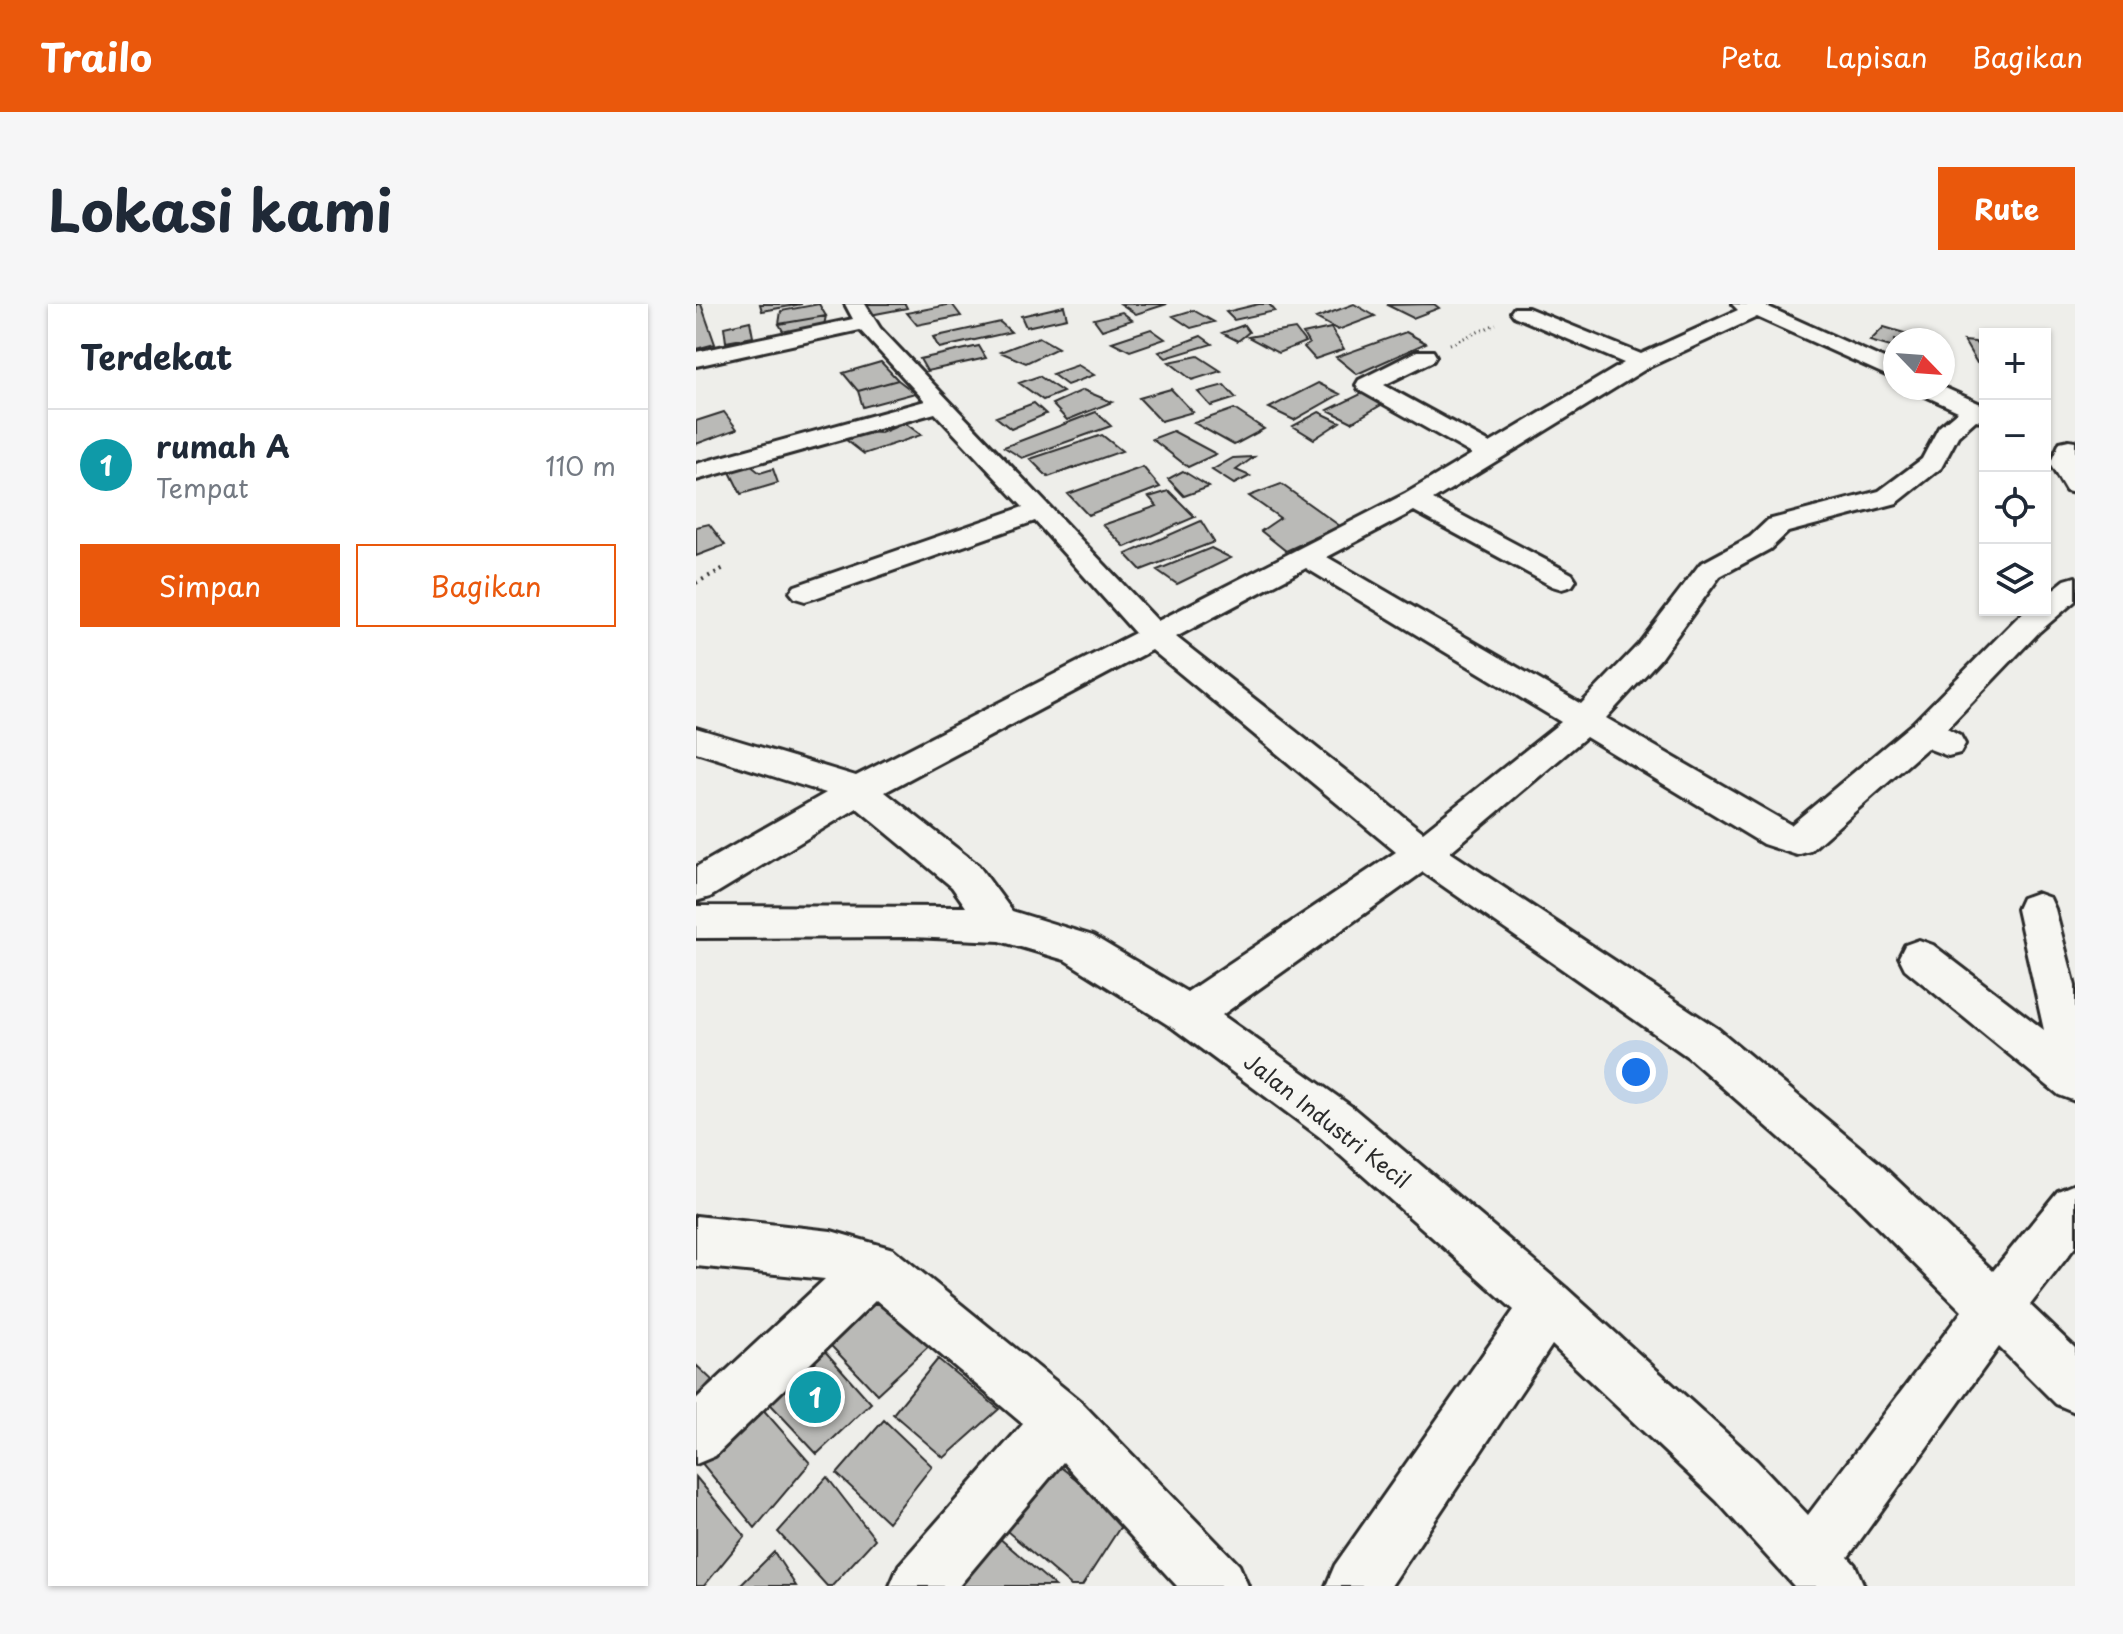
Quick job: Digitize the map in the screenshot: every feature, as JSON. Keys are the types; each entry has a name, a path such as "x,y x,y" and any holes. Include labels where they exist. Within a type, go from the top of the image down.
{"street":[{"path":"696,886 859,790 1414,500 1641,362 1750,307 1883,367"},
{"path":"1521,312 1641,362"},
{"path":"696,359 860,313 1155,636 1423,853 1703,1043 1863,1180 2075,1385"},
{"path":"1425,356 1367,385 1491,454"},
{"path":"1953,400 1979,412"},
{"path":"696,472 942,404"},
{"path":"1188,1015 1423,853 1583,722 1649,652 1710,570 1760,543 1778,526 1888,497 1932,463 1948,432 1979,412"},
{"path":"2063,444 2063,464 2075,485"},
{"path":"1414,500 1562,580"},
{"path":"805,592 1040,510"},
{"path":"1305,556 1776,834 1797,841 1937,737 2028,625 2075,586"},
{"path":"696,740 859,790 965,876 1000,925"},
{"path":"2036,909 2075,1073"},
{"name":"Jalan Industri Kecil","path":"696,922 912,921 1000,925 1040,934 1079,948 1188,1015 1336,1122 1548,1306 1737,1481 1822,1573"},
{"path":"1919,957 2075,1081"},
{"path":"1822,1573 1994,1310 2075,1208"},
{"path":"696,1241 843,1256 875,1267 1062,1421 1218,1586"},
{"path":"696,1437 875,1267"},
{"path":"1356,1586 1548,1306"},
{"path":"920,1586 1062,1421"}],"path":[{"path":"1425,356 1521,312"},
{"path":"696,583 726,567"}],"building":[{"path":"696,304 701,304 715,344 696,349"},
{"path":"760,304 802,304 762,311"},
{"path":"819,304 826,316 779,324 781,311"},
{"path":"867,304 905,304 907,308 870,315"},
{"path":"952,304 961,316 917,325 907,313"},
{"path":"1121,304 1167,304 1136,314"},
{"path":"1269,304 1275,311 1234,320 1226,312"},
{"path":"1354,304 1375,316 1338,330 1316,318"},
{"path":"1434,304 1439,308 1413,318 1387,305"},
{"path":"1064,306 1067,318 1026,327 1021,316"},
{"path":"1193,310 1214,322 1191,328 1173,316"},
{"path":"1122,312 1132,320 1102,330 1094,319"},
{"path":"826,316 824,325 784,333 779,324"},
{"path":"750,321 753,337 726,342 724,327"},
{"path":"1000,322 1011,332 939,348 933,337"},
{"path":"1244,325 1249,332 1238,341 1222,333"},
{"path":"1331,328 1344,349 1315,359 1304,347 1309,344 1303,334"},
{"path":"1883,328 1883,345 1870,341"},
{"path":"1151,329 1165,339 1130,351 1112,342"},
{"path":"1295,329 1305,342 1278,353 1248,337"},
{"path":"1406,332 1426,343 1357,374 1336,357"},
{"path":"1201,336 1212,344 1166,358 1159,352"},
{"path":"1039,337 1058,348 1026,363 1000,352"},
{"path":"1964,341 1975,342 1979,347 1977,363"},
{"path":"979,346 986,358 927,371 920,359"},
{"path":"1198,356 1221,371 1192,380 1169,362"},
{"path":"881,362 898,380 858,391 843,373"},
{"path":"1078,365 1094,375 1067,385 1052,374"},
{"path":"1039,376 1063,392 1043,400 1019,383"},
{"path":"898,380 915,393 863,407 858,391"},
{"path":"1318,383 1340,394 1294,420 1269,408"},
{"path":"1224,385 1236,398 1211,406 1198,392"},
{"path":"1171,389 1193,412 1161,421 1139,398"},
{"path":"1083,390 1112,402 1067,420 1052,404"},
{"path":"1365,392 1386,402 1352,422 1328,410"},
{"path":"1034,403 1046,414 1011,429 996,417"},
{"path":"1234,409 1264,429 1234,445 1194,423"},
{"path":"724,412 737,429 696,444 696,421"},
{"path":"1096,412 1111,426 1022,458 1004,447"},
{"path":"1319,412 1340,422 1314,439 1293,426"},
{"path":"905,423 921,435 864,454 845,439 864,432 881,433"},
{"path":"1173,431 1216,454 1188,467 1152,439"},
{"path":"1102,435 1122,451 1048,477 1030,459"},
{"path":"1254,457 1236,470 1250,476 1234,484 1212,470 1233,458"},
{"path":"750,465 760,473 773,469 778,483 741,494 730,472"},
{"path":"1143,467 1160,487 1088,515 1068,494"},
{"path":"1183,471 1209,487 1184,496 1168,479"},
{"path":"1281,484 1340,526 1286,551 1261,531 1280,518 1249,496"},
{"path":"1169,491 1195,517 1125,547 1103,525 1157,506 1149,497"},
{"path":"1201,521 1214,542 1141,570 1126,554"},
{"path":"709,524 725,545 696,556 696,527"},
{"path":"1211,548 1231,558 1177,584 1157,570"},
{"path":"870,1283 933,1342 877,1394 817,1331"},
{"path":"815,1340 871,1403 817,1454 759,1392"},
{"path":"938,1359 999,1409 944,1458 893,1414"},
{"path":"696,1365 712,1380 696,1397"},
{"path":"753,1398 810,1463 755,1528 696,1456"},
{"path":"884,1420 932,1466 888,1522 837,1474"},
{"path":"1054,1462 1126,1518 1082,1586 1071,1586 1001,1526"},
{"path":"696,1477 745,1536 704,1586 696,1586"},
{"path":"827,1477 875,1539 832,1586 827,1586 778,1532"},
{"path":"998,1537 1055,1586 955,1586"},
{"path":"774,1552 796,1586 740,1586"}],"place":[{"name":"rumah A","path":"815,1397"}]}
